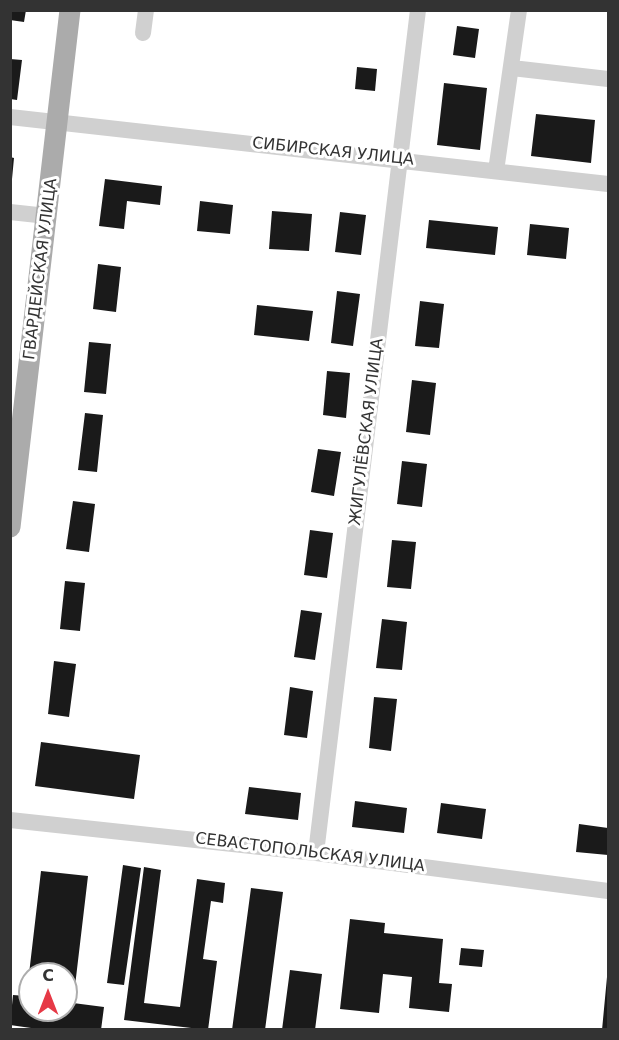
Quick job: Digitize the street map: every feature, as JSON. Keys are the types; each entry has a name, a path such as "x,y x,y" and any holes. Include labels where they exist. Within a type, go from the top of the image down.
{"main road":[{"name":"ГВАРДЕЙСКАЯ УЛИЦА","path":"10,527 14,468 47,216 70,10"}],"street":[{"path":"143,33 146,10"},
{"name":"ЖИГУЛЁВСКАЯ УЛИЦА","path":"316,853 418,10"},
{"path":"496,171 519,10"},
{"path":"512,68 609,79"},
{"name":"СИБИРСКАЯ УЛИЦА","path":"10,117 609,184"},
{"path":"10,212 47,216"},
{"name":"СЕВАСТОПОЛЬСКАЯ УЛИЦА","path":"10,820 316,853 609,891"}],"building":[{"path":"10,10 26,10 24,22 10,20"},
{"path":"457,26 479,29 475,58 453,55"},
{"path":"10,59 22,60 17,100 10,99"},
{"path":"357,67 377,69 375,91 355,89"},
{"path":"444,83 487,88 480,150 437,145"},
{"path":"536,114 595,120 591,163 531,156"},
{"path":"10,157 14,158 12,179 10,179"},
{"path":"105,179 162,186 160,205 127,201 124,229 99,226"},
{"path":"200,201 233,205 230,234 197,231"},
{"path":"272,211 312,214 309,251 269,249"},
{"path":"340,212 366,215 361,255 335,252"},
{"path":"429,220 498,227 495,255 426,248"},
{"path":"530,224 569,228 566,259 527,255"},
{"path":"98,264 121,267 116,312 93,309"},
{"path":"337,291 360,294 353,346 331,343"},
{"path":"420,301 444,304 439,348 415,346"},
{"path":"257,305 313,311 309,341 254,335"},
{"path":"89,342 111,344 106,394 84,392"},
{"path":"327,371 350,373 346,418 323,415"},
{"path":"412,380 436,383 430,435 406,432"},
{"path":"85,413 103,415 97,472 78,470"},
{"path":"318,449 341,452 334,496 311,492"},
{"path":"402,461 427,464 422,507 397,504"},
{"path":"73,501 95,504 89,552 66,549"},
{"path":"310,530 333,533 327,578 304,575"},
{"path":"392,540 416,542 411,589 387,587"},
{"path":"65,581 85,583 80,631 60,629"},
{"path":"301,610 322,613 315,660 294,657"},
{"path":"382,619 407,622 402,670 376,668"},
{"path":"54,661 76,664 69,717 48,714"},
{"path":"290,687 313,691 307,738 284,735"},
{"path":"374,697 397,699 391,751 369,748"},
{"path":"41,742 140,755 134,799 35,786"},
{"path":"249,787 301,793 298,820 245,814"},
{"path":"355,801 407,808 404,833 352,827"},
{"path":"441,803 486,809 482,839 437,833"},
{"path":"579,824 608,828 608,855 576,852"},
{"path":"123,865 141,868 124,985 107,983"},
{"path":"144,867 161,870 144,1003 180,1007 197,879 225,883 223,903 211,901 203,959 217,961 208,1030 124,1020"},
{"path":"41,871 88,876 78,962 30,962"},
{"path":"251,888 283,892 265,1030 232,1030"},
{"path":"350,919 385,923 384,933 443,939 439,983 452,984 449,1012 409,1008 412,977 383,974 379,1013 340,1009"},
{"path":"461,948 484,950 482,967 459,965"},
{"path":"290,970 322,974 315,1030 282,1030"},
{"path":"607,977 608,1030 602,1030"},
{"path":"13,995 18,995 18,1022 78,1022 78,1004 104,1007 101,1030 45,1030 10,1025"}]}
